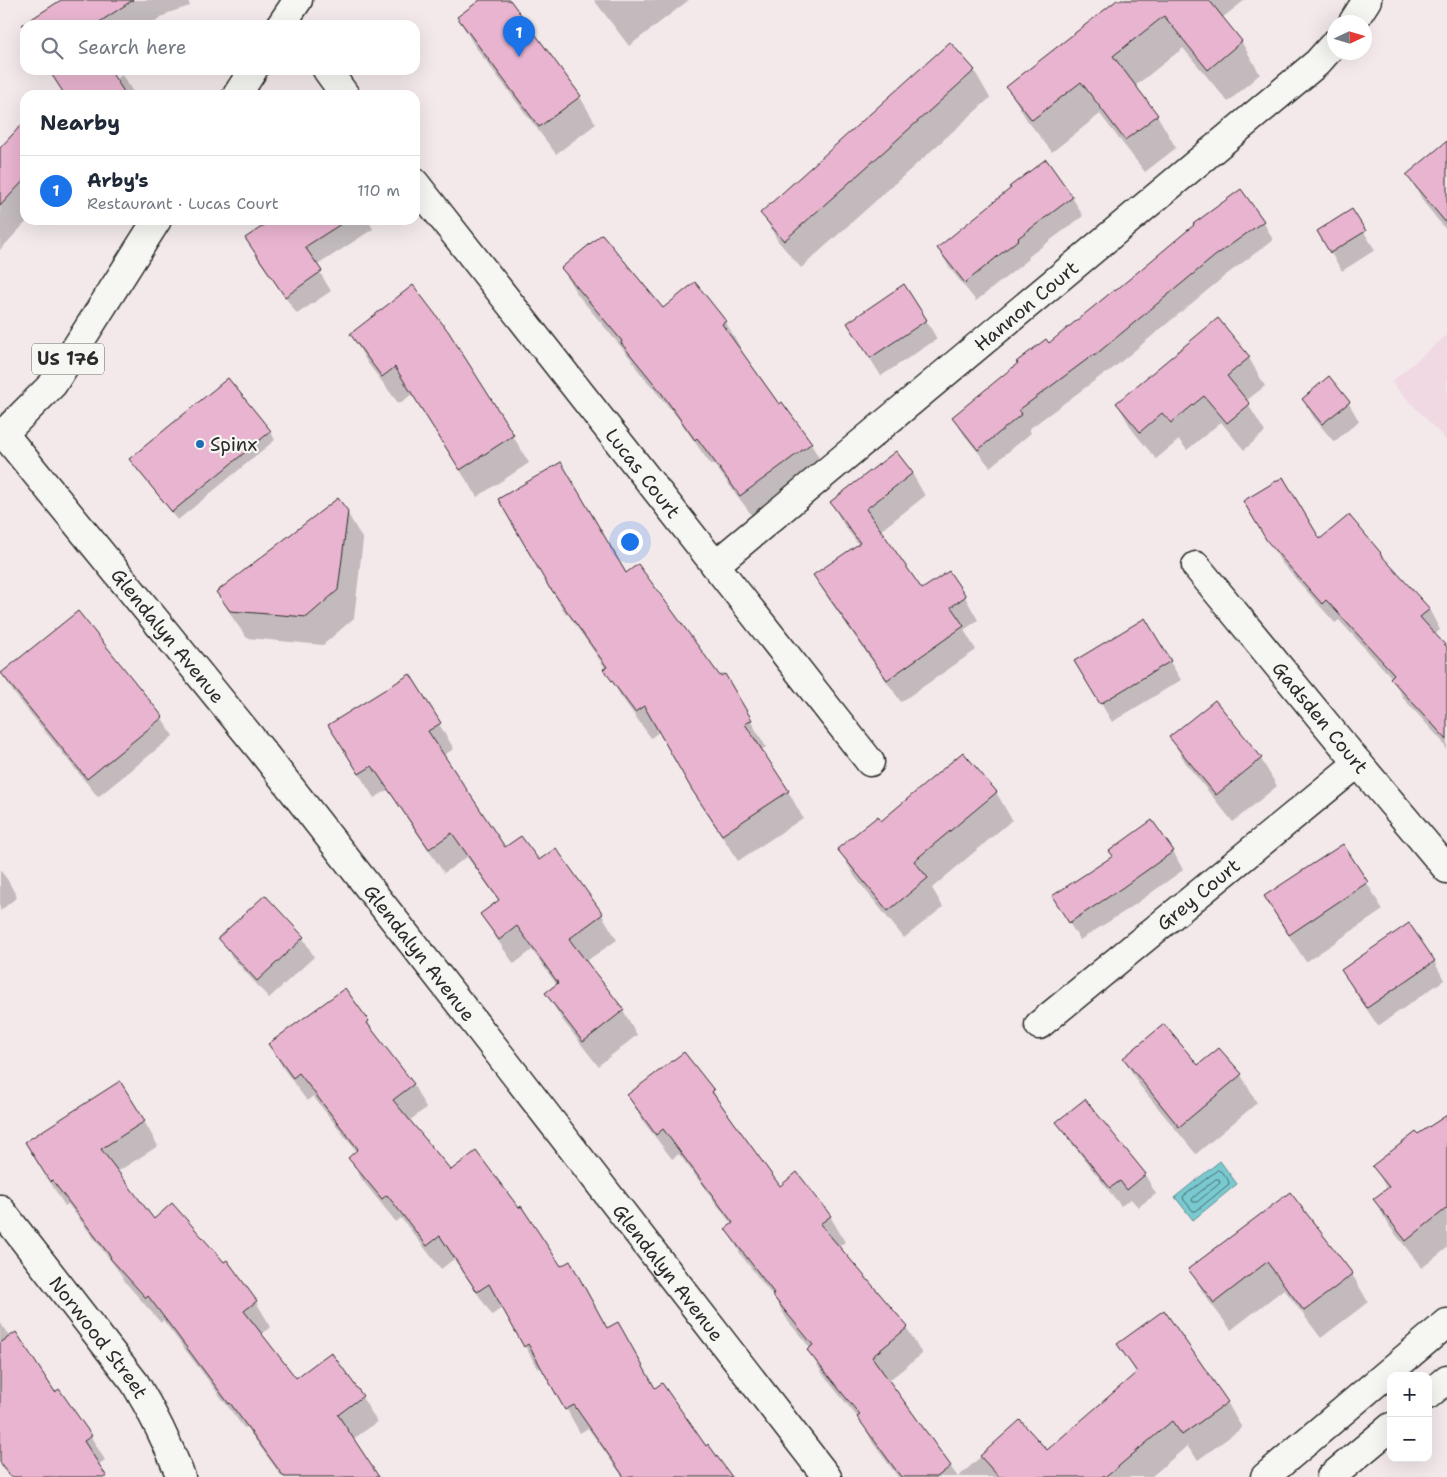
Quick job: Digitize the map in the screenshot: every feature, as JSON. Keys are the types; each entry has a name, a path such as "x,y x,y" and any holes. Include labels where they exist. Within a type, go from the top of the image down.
{"main road":[{"path":"1357,15 1366,0"},
{"name":"Hannon Court","path":"715,565 1317,63 1327,52"},
{"path":"240,90 250,75"},
{"path":"331,75 341,90"},
{"name":"Lucas Court","path":"420,189 870,762"},
{"name":"US 176","path":"2,436 53,384 154,225"},
{"name":"Glendalyn Avenue","path":"2,436 261,750 827,1477"},
{"name":"Gadsden Court","path":"1196,566 1447,869"},
{"name":"Grey Court","path":"1039,1025 1358,763"},
{"name":"Norwood Street","path":"0,1209 135,1383 151,1409 181,1477"},
{"path":"1264,1477 1447,1324"},
{"path":"1432,1392 1447,1379"},
{"path":"1331,1477 1387,1430"}],"shaded area":[{"path":"1447,335 1447,441 1391,382"}],"water":[{"path":"1220,1161 1237,1184 1193,1220 1175,1197"}],"building":[{"path":"61,0 133,0 103,20 30,20"},
{"path":"480,0 510,0 581,96 539,127 457,17"},
{"path":"1117,0 1209,0 1242,41 1208,70 1164,16 1113,56 1158,115 1125,140 1081,82 1032,120 1006,87"},
{"path":"950,42 975,70 784,241 760,213"},
{"path":"52,75 113,75 123,90 62,90"},
{"path":"20,126 20,184 0,206 0,148"},
{"path":"1447,141 1447,224 1406,175"},
{"path":"1046,159 1073,197 1018,238 965,283 937,248 1011,188 1009,187"},
{"path":"1241,189 1264,221 1215,256 1094,356 1019,410 1022,414 978,450 952,417 1018,363 1016,362 1046,339 1049,343 1115,291 1193,224"},
{"path":"1352,209 1366,231 1330,253 1317,231"},
{"path":"264,225 339,225 305,247 322,271 285,297 245,238"},
{"path":"602,234 663,308 695,282 726,321 722,324 779,404 782,402 812,443 740,496 697,438 695,440 660,391 621,343 622,341 561,268"},
{"path":"904,284 927,320 870,358 847,323"},
{"path":"413,285 448,331 514,435 460,470 395,367 382,377 350,334"},
{"path":"1218,318 1250,357 1227,376 1250,404 1227,423 1204,396 1171,423 1162,413 1140,432 1116,403"},
{"path":"1329,376 1350,402 1322,424 1302,399"},
{"path":"228,378 271,431 172,512 129,459"},
{"path":"896,451 913,473 866,509 922,589 949,571 966,596 951,607 964,626 887,680 813,575 860,543 830,502"},
{"path":"561,462 626,573 638,564 720,676 725,674 752,720 745,724 789,791 722,835 692,790 644,706 635,712 603,669 607,667 550,589 498,499"},
{"path":"1283,477 1320,539 1349,515 1380,554 1430,609 1420,617 1447,647 1447,740 1390,678 1394,674 1326,600 1322,604 1267,541 1243,501"},
{"path":"338,498 348,511 338,590 307,617 230,611 216,592"},
{"path":"78,611 163,717 87,779 1,673"},
{"path":"1145,618 1171,661 1100,704 1074,661"},
{"path":"410,674 441,723 428,731 505,847 521,836 539,860 556,848 603,914 569,939 624,1010 583,1042 545,993 558,983 517,926 499,940 480,914 499,900 452,833 429,849 372,766 359,774 328,725"},
{"path":"1215,700 1262,758 1216,795 1169,737"},
{"path":"963,752 997,792 914,861 928,878 888,911 837,849 878,816 881,821"},
{"path":"1152,820 1174,851 1069,923 1052,896 1113,856 1109,851"},
{"path":"1343,844 1368,882 1289,935 1264,896"},
{"path":"265,895 304,937 257,981 218,938"},
{"path":"1409,923 1435,961 1367,1008 1341,970"},
{"path":"345,988 369,1021 367,1023 414,1084 393,1100 451,1170 476,1151 519,1208 521,1206 561,1266 570,1261 607,1328 618,1322 655,1388 662,1383 706,1446 708,1444 732,1477 624,1477 574,1405 565,1410 528,1344 524,1347 489,1284 477,1292 440,1236 427,1246 387,1195 382,1199 348,1158 358,1149 299,1073 293,1078 268,1044"},
{"path":"1164,1024 1198,1065 1219,1048 1242,1074 1179,1127 1123,1058"},
{"path":"684,1052 714,1090 712,1092 780,1186 797,1172 831,1216 820,1224 908,1327 872,1357 951,1466 937,1477 901,1477 857,1417 860,1415 807,1350 813,1345 772,1295 774,1293 725,1229 733,1223 663,1129 656,1135 627,1095"},
{"path":"120,1081 145,1121 101,1149 154,1219 172,1203 224,1262 227,1260 257,1301 244,1311 296,1378 331,1352 363,1396 338,1415 379,1477 284,1477 148,1296 146,1298 110,1258 52,1180 50,1182 25,1142"},
{"path":"1085,1099 1146,1174 1127,1190 1120,1181 1110,1188 1056,1122"},
{"path":"1447,1115 1447,1208 1406,1241 1373,1199 1389,1187 1372,1166 1416,1132 1418,1134"},
{"path":"1290,1192 1353,1274 1304,1311 1267,1262 1214,1303 1188,1269"},
{"path":"1164,1310 1228,1402 1182,1435 1172,1421 1106,1477 999,1477 980,1456 1020,1420 1047,1450 1137,1372 1117,1344"},
{"path":"16,1332 55,1392 59,1389 92,1436 84,1441 107,1477 10,1477 0,1462 0,1343"}],"place":[{"name":"Arby's","path":"519,57"},
{"name":"Spinx","path":"200,444"}]}
